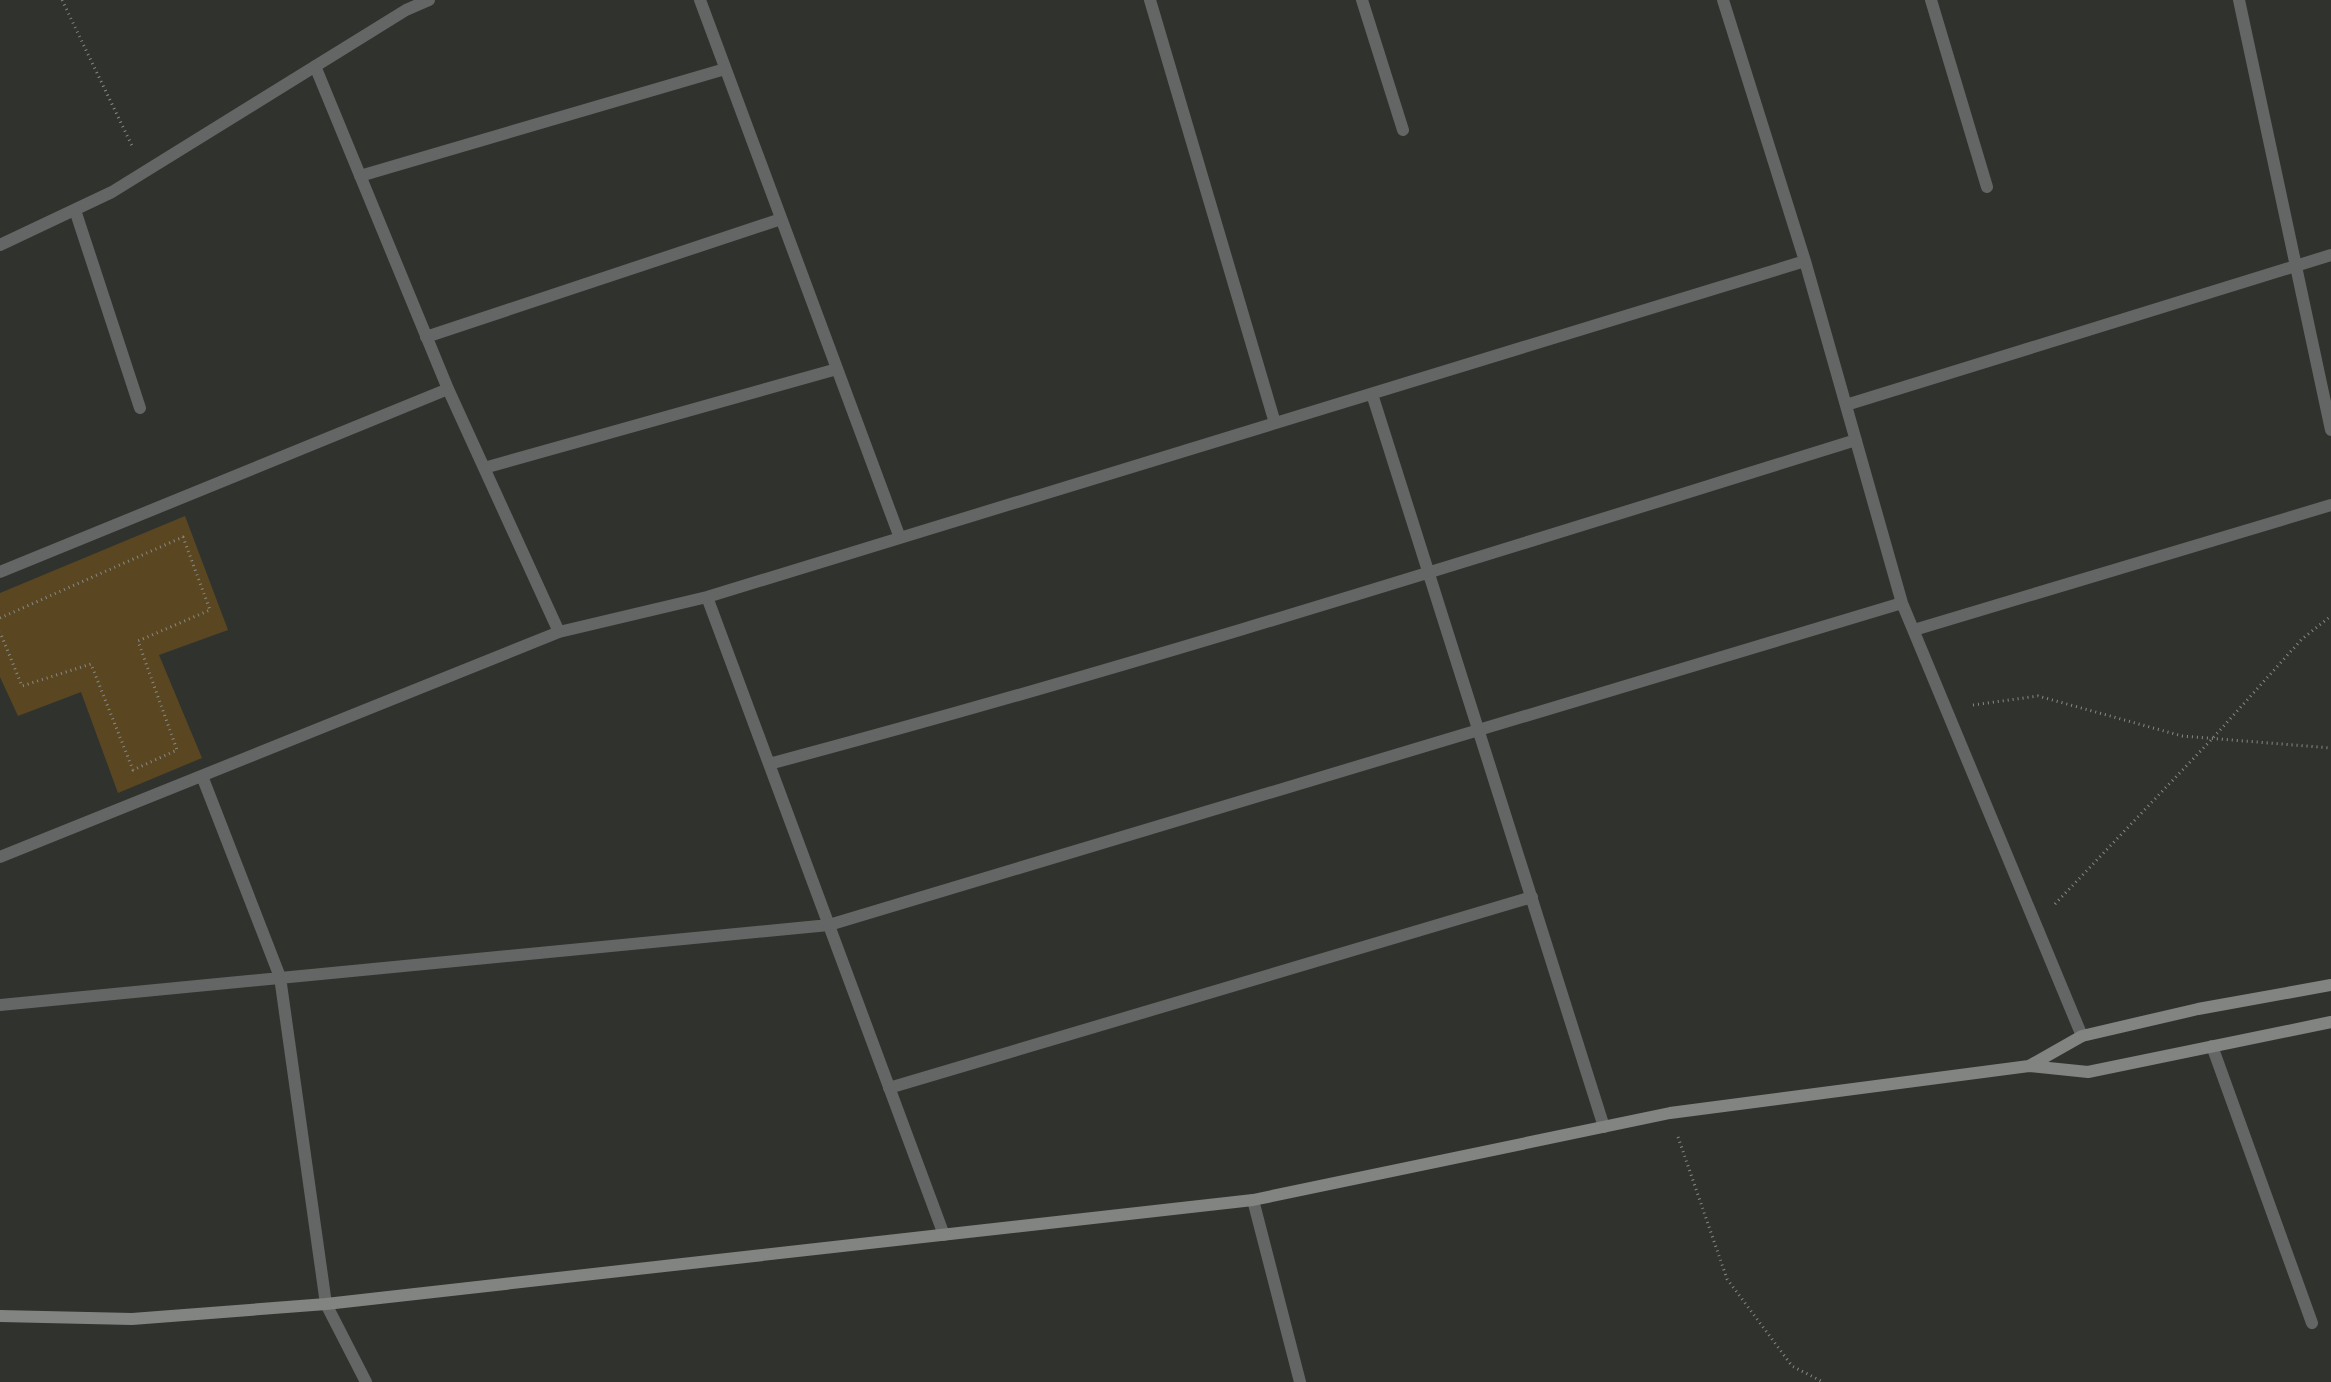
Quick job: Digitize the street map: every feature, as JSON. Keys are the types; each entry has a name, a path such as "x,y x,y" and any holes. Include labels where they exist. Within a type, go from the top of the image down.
{"main road":[{"path":"2029,1066 2082,1036 2198,1009 2331,986"},
{"path":"0,1316 132,1319 326,1304 1253,1200 1670,1113 2029,1066 2088,1072 2331,1022"}],"street":[{"path":"0,246 112,192 406,10 429,0"},
{"path":"700,0 900,538"},
{"path":"1150,0 1275,423"},
{"path":"1362,0 1402,130"},
{"path":"1723,0 1805,261 1902,603 2082,1036"},
{"path":"1931,0 1987,187"},
{"path":"2239,0 2331,430"},
{"path":"315,66 448,389 559,632"},
{"path":"360,176 726,69"},
{"path":"75,210 140,408"},
{"path":"426,337 781,219"},
{"path":"1846,404 2331,255"},
{"path":"0,857 559,632 707,597 1805,261"},
{"path":"484,468 837,369"},
{"path":"0,572 448,389"},
{"path":"1372,394 1604,1127"},
{"path":"769,764 947,717 1429,572 1856,440"},
{"path":"1914,630 2331,505"},
{"path":"707,597 944,1236"},
{"path":"0,1005 829,925 1902,603"},
{"path":"202,776 280,978 326,1304 366,1382"},
{"path":"889,1088 1532,897"},
{"path":"2212,1046 2312,1323"},
{"path":"1253,1200 1300,1382"}],"path":[{"path":"62,0 145,172"},
{"path":"0,618 183,537 210,610 138,641 177,750 133,770 91,664 22,686 0,632"},
{"path":"2036,925 2212,739 2302,639 2331,616"},
{"path":"1947,709 2038,696 2182,736 2331,748"},
{"path":"1670,1113 1727,1279 1792,1366 1823,1382"}],"shaded area":[{"path":"185,516 228,630 159,655 202,758 118,793 81,692 18,716 0,677 0,593"}]}
